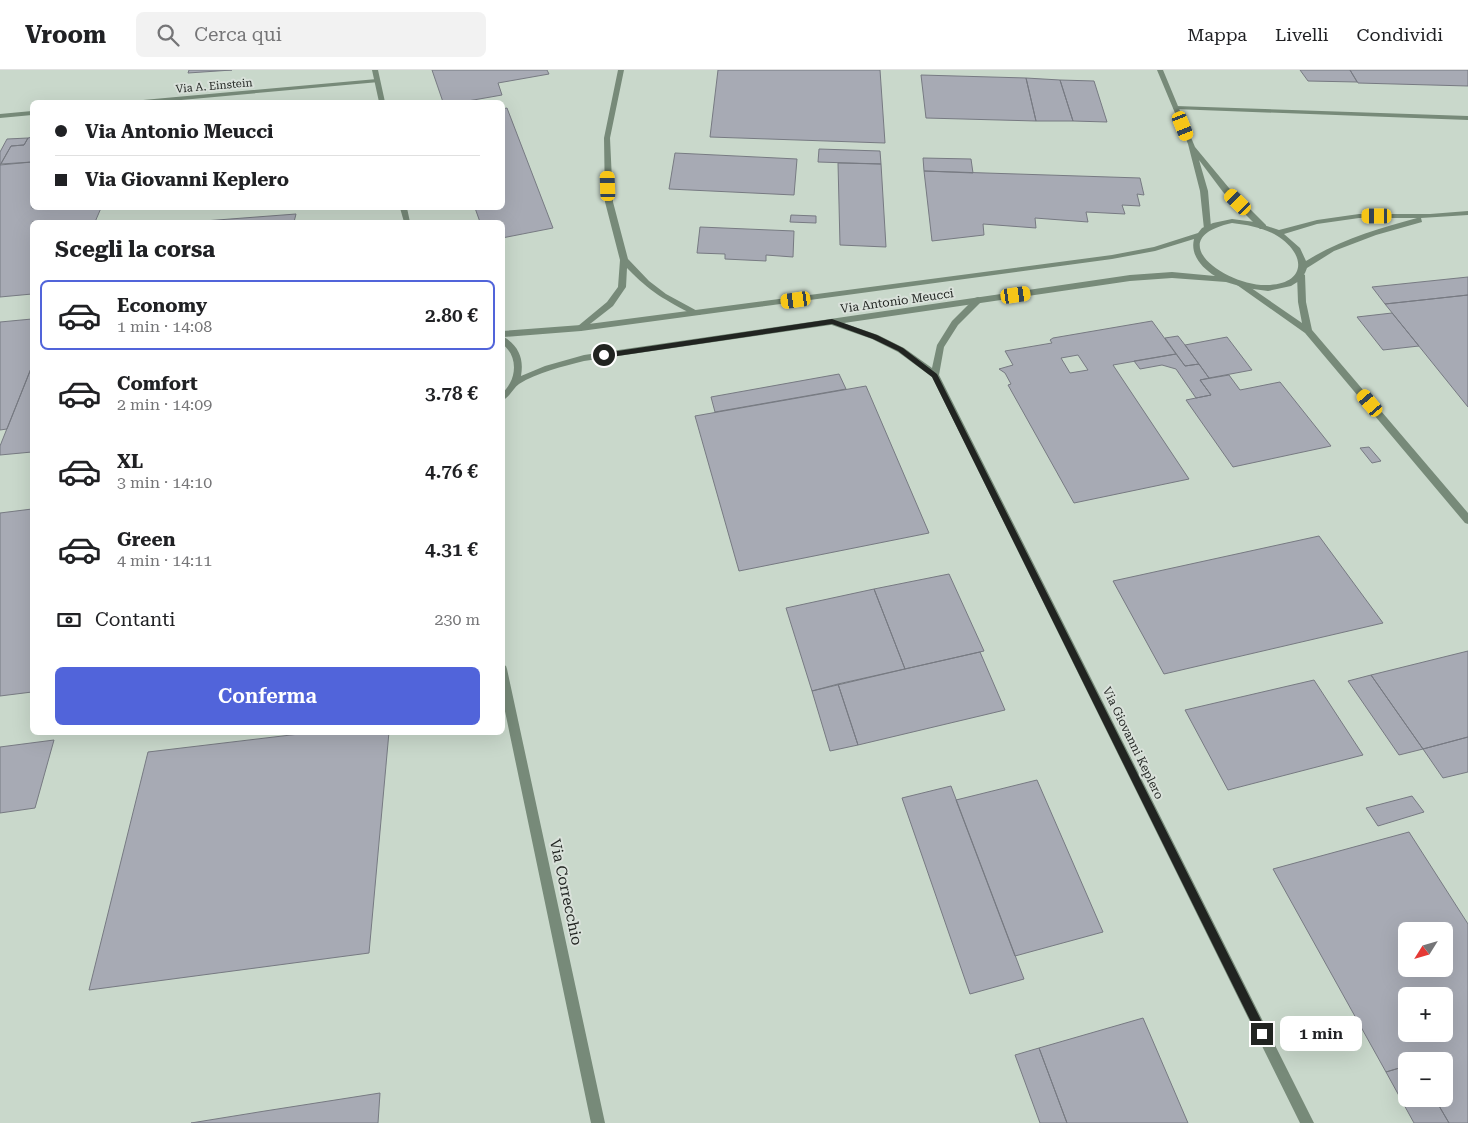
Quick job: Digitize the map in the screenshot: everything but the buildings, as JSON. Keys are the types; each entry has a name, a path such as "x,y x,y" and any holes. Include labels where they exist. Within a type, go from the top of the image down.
{"street":[{"path":"375,70 382,100"},
{"path":"581,328 610,304 622,287 624,260 609,202 607,138 621,70"},
{"path":"1160,70 1191,144 1204,191 1207,227"},
{"name":"Via A. Einstein","path":"165,100 377,81"},
{"path":"1176,108 1468,118"},
{"path":"0,116 30,113"},
{"path":"1191,144 1226,190 1263,226"},
{"path":"1278,233 1317,222 1359,216 1430,216 1468,213"},
{"path":"1304,266 1332,249 1373,233 1430,216"},
{"path":"1301,275 1288,285 1274,288 1241,285 1226,279 1203,262 1197,253 1196,243 1199,235 1207,227 1232,221 1263,226 1278,233 1290,242 1299,251 1304,266 1301,275 1302,302 1308,331"},
{"name":"Via Antonio Meucci","path":"505,334 581,328 1112,257 1155,249 1199,235"},
{"path":"624,260 646,283 663,296 697,313"},
{"name":"Via Antonio Meucci","path":"516,382 548,368 584,358 978,300 1130,278 1172,275 1226,279"},
{"path":"1241,285 1308,331 1468,520"},
{"path":"935,376 940,347 955,323 978,300"},
{"name":"Via Giovanni Keplero","path":"832,322 875,337 900,350 935,376 1307,1123"},
{"path":"505,340 517,354 520,367 516,382 505,395"},
{"name":"Via Correcchio","path":"505,682 598,1123"}],"shaded area":[{"path":"0,70 1468,70 1468,1123 0,1123"}],"route":[{"path":"604,355 832,322 875,337 900,350 935,376 1262,1034"}]}
